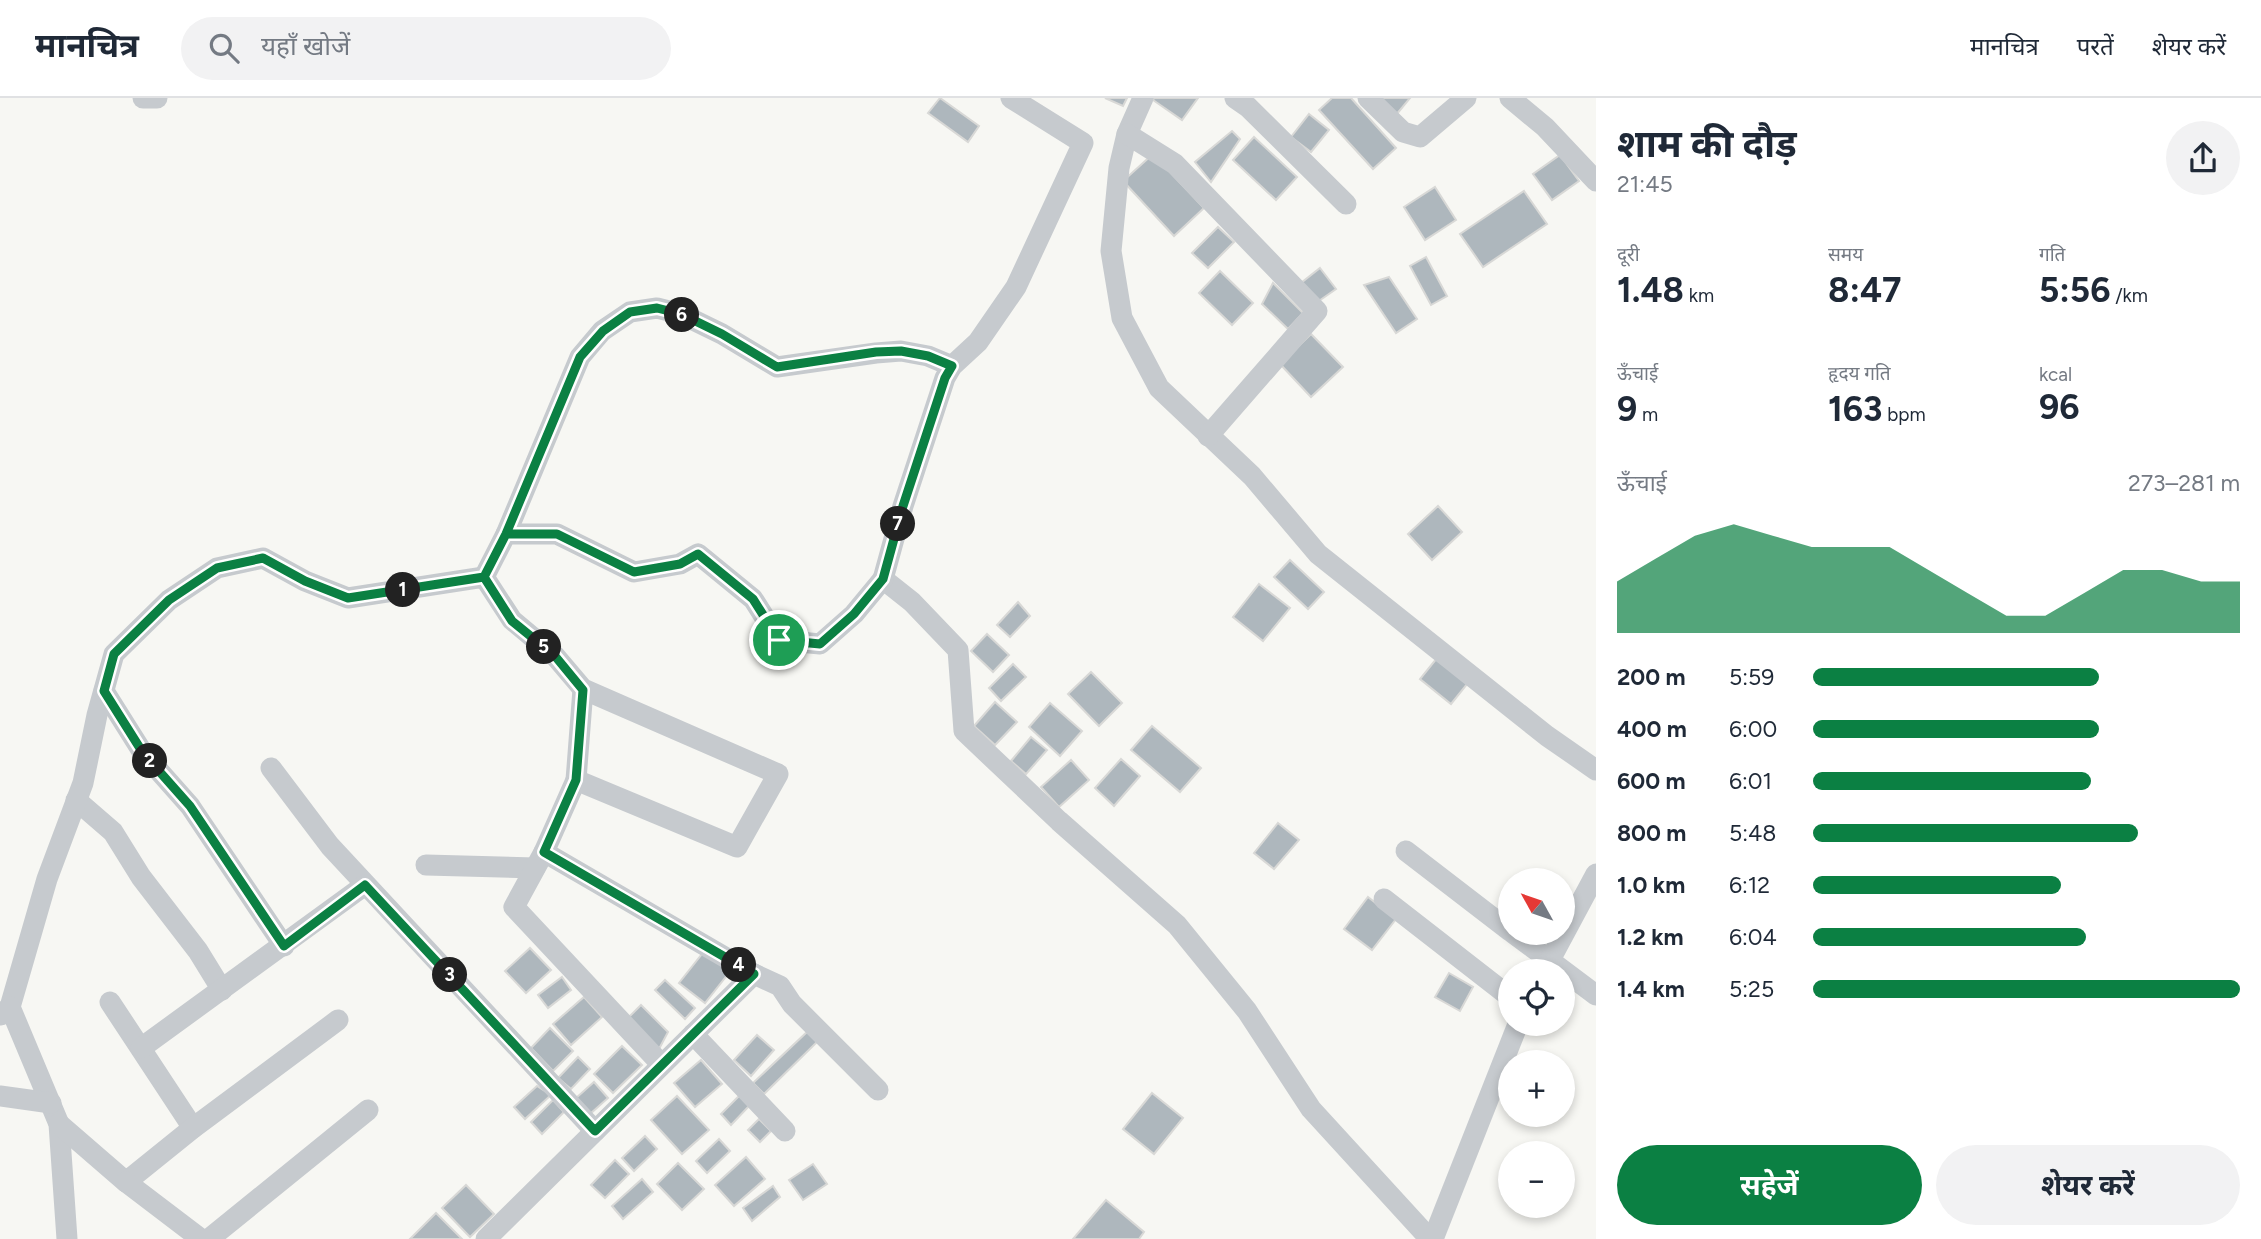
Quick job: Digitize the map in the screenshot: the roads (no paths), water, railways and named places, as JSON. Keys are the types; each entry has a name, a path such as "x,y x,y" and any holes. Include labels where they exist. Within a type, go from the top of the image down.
{"street":[{"path":"143,98 157,98"},
{"path":"506,534 557,534 634,572 680,564 698,554 753,599 779,640 820,644 854,614 883,579 903,506 941,390 952,366 978,342 1016,287 1083,143 1011,98"},
{"path":"1143,98 1127,134 1119,169 1111,251 1122,318 1159,388 1252,476 1318,554 1546,736 1596,770"},
{"path":"1236,98 1346,204"},
{"path":"1368,98 1403,132 1420,137 1466,98"},
{"path":"1510,98 1545,128 1596,181"},
{"path":"1127,134 1175,164 1317,311 1208,436"},
{"path":"484,577 506,534 580,357 603,331 630,312 657,308 681,314 722,334 777,367 876,352 901,351 928,356 952,366"},
{"path":"67,1239 59,1124 5,1011 47,879 83,783 114,654 169,600 217,568 263,558 305,581 348,598 484,577"},
{"path":"484,577 512,621 555,656 583,690 778,774 737,847 576,780"},
{"path":"883,579 912,601 958,650 964,732 1059,821 1177,925 1247,1011 1311,1109 1431,1239 1513,1036"},
{"path":"583,690 576,780 514,907 662,1065"},
{"path":"104,691 143,753 190,806 284,946"},
{"path":"271,768 330,846 595,1131"},
{"path":"76,800 113,832 141,877 198,951 222,990"},
{"path":"1406,851 1498,922"},
{"path":"426,865 539,860 779,986 792,1004 878,1090"},
{"path":"1551,959 1596,874"},
{"path":"141,1048 365,885"},
{"path":"1384,899 1498,988"},
{"path":"1525,945 1540,959"},
{"path":"486,1239 754,974"},
{"path":"1575,983 1596,995"},
{"path":"110,1002 192,1128"},
{"path":"126,1182 192,1128 338,1020"},
{"path":"693,1034 785,1131"},
{"path":"0,1097 51,1103"},
{"path":"209,1239 368,1110"},
{"path":"59,1124 126,1182 201,1239"}]}
